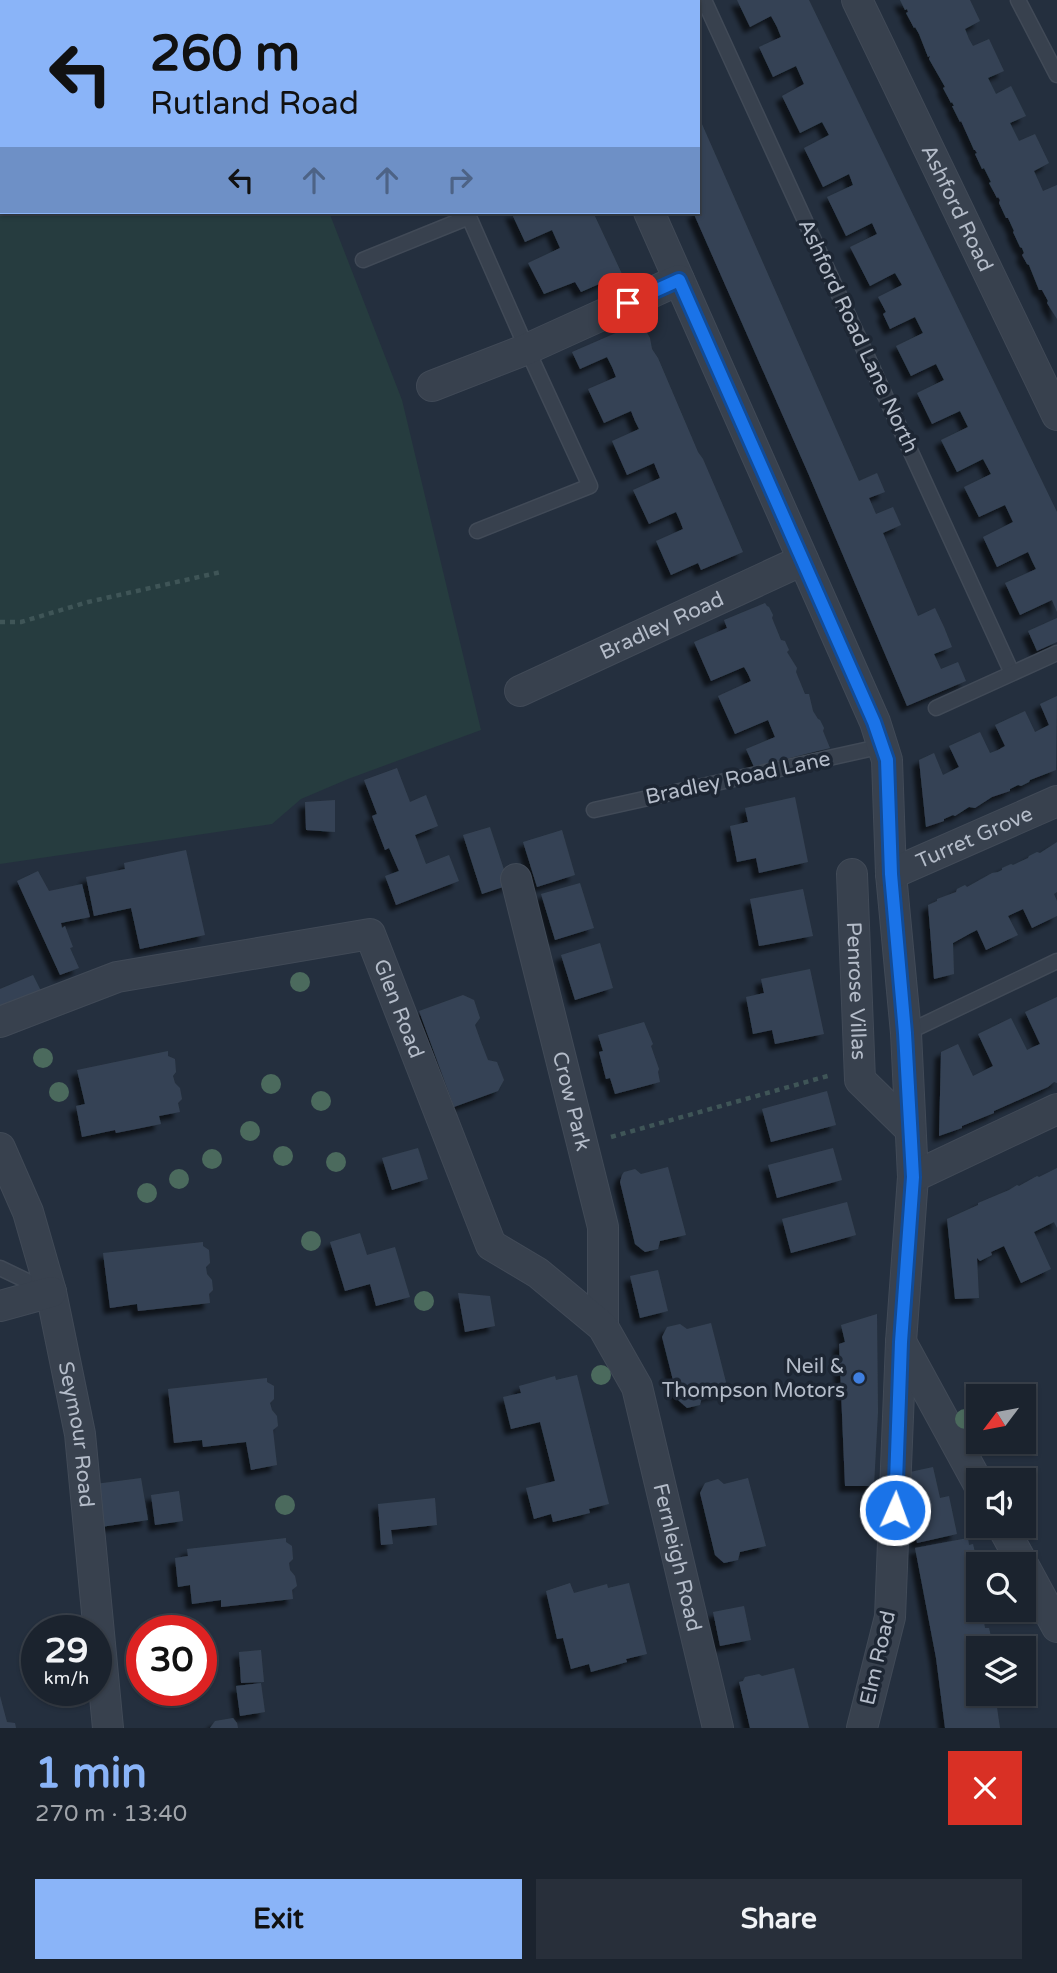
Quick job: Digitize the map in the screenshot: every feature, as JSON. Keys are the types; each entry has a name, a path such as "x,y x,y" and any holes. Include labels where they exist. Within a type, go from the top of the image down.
{"street":[{"name":"Ashford Road","path":"857,0 1057,415"},
{"name":"Elm Road","path":"650,214 874,722 887,760 891,874 905,1033 913,1177 901,1342 890,1617 862,1728"},
{"path":"432,386 527,349 679,280"},
{"name":"Bradley Road","path":"520,691 803,560"},
{"name":"Turret Grove","path":"891,874 1057,801"},
{"name":"Penrose Villas","path":"852,874 860,1080 910,1129"},
{"name":"Crow Park","path":"516,879 603,1227 603,1327"},
{"name":"Glen Road","path":"0,1022 117,977 370,934 491,1245 538,1273 603,1327 637,1387"},
{"path":"913,1177 1057,1109"},
{"name":"Seymour Road","path":"0,1148 28,1212 51,1292 80,1434 108,1728"},
{"path":"0,1306 51,1292"},
{"path":"901,1342 970,1468"},
{"name":"Fernleigh Road","path":"637,1387 718,1728"},
{"path":"1036,1589 1057,1627"}],"lane":[{"name":"Ashford Road Lane North","path":"704,0 1012,673"},
{"path":"1018,0 1057,75"},
{"path":"363,260 469,217 590,486 477,531"},
{"path":"936,708 1057,653"},
{"name":"Bradley Road Lane","path":"594,810 883,746"},
{"path":"905,1033 1057,961"},
{"path":"0,1268 51,1292"}],"path":[{"path":"0,622 21,622 221,572"},
{"path":"583,1145 860,1066"}],"green space":[{"path":"0,214 330,214 402,400 481,730 301,799 272,824 0,864"}],"building":[{"path":"737,0 809,0 1057,512 1057,612 1052,600 1020,615 1005,583 1036,569 1028,552 997,567 983,537 1013,522 1005,505 979,517 964,487 991,474 983,459 957,472 941,440 968,427 960,411 932,424 917,393 944,380 936,364 911,376 896,346 923,333 915,317 890,329 883,314 886,312 878,297 902,285 895,273 870,286 850,247 877,234 872,223 846,236 827,197 853,185 849,174 823,187 804,148 829,135 822,122 800,133 782,96 804,84 796,66 773,77 759,47 781,37 777,27 771,16 750,27"},
{"path":"900,0 970,0 980,21 965,29 969,39 973,46 989,39 1004,71 988,78 996,94 1011,86 1026,116 1010,123 1019,141 1035,134 1049,163 1034,171 1043,191 1057,185 1057,319 1042,290 1039,290 999,203 1000,200 989,183 991,182 984,168 982,169 975,154 977,153 929,59 930,56 928,57 919,34 906,13 907,9 905,10"},
{"path":"700,120 859,481 877,473 885,492 869,498 876,514 893,507 901,525 883,533 918,616 935,608 944,627 952,647 934,654 941,669 958,662 966,681 907,706 694,214 700,214"},
{"path":"512,214 594,214 622,274 581,292 575,282 544,294 528,263 560,248 552,230 525,242"},
{"path":"641,322 743,552 701,570 698,563 671,575 656,541 683,529 680,521 676,512 649,524 633,490 660,478 654,463 627,475 612,441 639,429 631,411 604,423 588,389 616,377 612,367 607,357 580,369 572,352"},
{"path":"765,603 797,668 796,672 805,694 809,694 813,711 824,728 830,748 754,767 746,749 775,737 768,720 735,734 718,696 751,681 748,674 744,667 711,681 694,642 727,628 724,620"},
{"path":"1057,618 1057,642 1037,651 1028,631"},
{"path":"1057,696 1056,770 992,797 975,808 969,807 955,816 926,827 919,760 934,753 943,775 959,767 949,746 980,732 990,753 998,750 1005,746 995,725 1025,711 1035,732 1049,725 1040,704"},
{"path":"397,768 410,802 426,795 438,826 415,835 426,864 449,855 459,881 396,905 385,876 399,871 389,848 385,850 372,816 377,814 364,780"},
{"path":"795,797 808,862 759,873 756,858 737,862 730,826 748,822 745,808"},
{"path":"335,800 335,832 306,830 305,802"},
{"path":"490,827 509,885 482,894 463,835"},
{"path":"562,830 575,875 537,887 523,842"},
{"path":"1057,842 1057,892 1054,894 1057,916 1032,928 1023,909 1008,916 1018,935 986,950 977,930 971,933 953,943 954,974 934,979 928,905 965,885 967,887 1002,868 1040,853"},
{"path":"186,850 205,935 140,949 131,908 94,916 86,877 125,869 124,863"},
{"path":"38,871 49,891 82,884 90,917 61,923 62,928 65,926 73,947 70,948 79,968 60,975 17,881"},
{"path":"580,883 594,928 555,940 541,894"},
{"path":"803,889 813,936 759,946 750,899"},
{"path":"600,943 613,988 575,1000 561,955"},
{"path":"810,969 824,1034 775,1044 772,1030 753,1034 746,997 764,993 761,979"},
{"path":"33,975 42,993 0,1010 0,989"},
{"path":"463,995 474,1000 480,1018 475,1025 481,1042 488,1060 497,1062 504,1080 498,1091 454,1107 419,1011"},
{"path":"1057,997 1057,1083 1054,1082 994,1113 939,1136 941,1052 958,1044 973,1076 993,1066 978,1034 1011,1018 1027,1050 1040,1044 1025,1012"},
{"path":"644,1022 653,1044 651,1046 659,1069 660,1082 615,1094 610,1078 606,1079 598,1035"},
{"path":"168,1051 168,1056 175,1059 176,1072 173,1076 180,1088 180,1112 159,1116 161,1124 82,1137 76,1106 85,1104 77,1070"},
{"path":"827,1091 836,1125 771,1142 762,1109"},
{"path":"418,1148 428,1179 392,1190 382,1158"},
{"path":"833,1148 842,1180 777,1198 768,1165"},
{"path":"668,1167 686,1235 660,1241 658,1249 645,1252 635,1244 620,1182 624,1172 635,1169 641,1174"},
{"path":"1057,1168 1057,1228 1054,1222 1034,1232 1051,1269 1021,1283 1004,1246 980,1261 977,1258 979,1298 955,1299 947,1219"},
{"path":"847,1202 856,1235 791,1253 782,1219"},
{"path":"360,1233 367,1255 395,1247 410,1297 376,1306 370,1284 345,1291 330,1242"},
{"path":"203,1242 203,1246 209,1250 210,1263 206,1267 212,1280 210,1303 138,1311 137,1304 110,1308 103,1253"},
{"path":"658,1270 668,1311 640,1318 630,1276"},
{"path":"458,1293 490,1296 495,1326 465,1332"},
{"name":"Neil & Thompson Motors","path":"877,1314 878,1412 874,1486 845,1486 839,1344 845,1342 841,1325"},
{"path":"711,1323 728,1390 702,1397 700,1405 687,1408 678,1400 662,1337 667,1327 680,1324 687,1329"},
{"path":"577,1375 609,1504 589,1509 590,1513 553,1522 551,1514 534,1519 526,1488 555,1481 540,1422 511,1429 503,1397 521,1393 519,1386 555,1376 556,1380"},
{"path":"267,1378 267,1382 274,1386 274,1399 270,1403 277,1416 278,1426 273,1430 277,1465 251,1470 246,1442 203,1447 202,1440 174,1443 168,1389"},
{"path":"933,1467 940,1498 949,1496 957,1534 917,1543 914,1527 909,1529 901,1474"},
{"path":"141,1478 148,1520 101,1527 95,1484"},
{"path":"748,1478 766,1546 740,1552 738,1560 724,1563 715,1555 700,1493 705,1483 718,1479 724,1484"},
{"path":"179,1491 183,1521 155,1525 151,1495"},
{"path":"435,1498 437,1525 391,1530 393,1544 381,1545 378,1504"},
{"path":"286,1538 286,1542 292,1546 293,1559 289,1563 297,1586 292,1590 293,1599 221,1607 221,1600 192,1604 190,1585 178,1587 175,1558 188,1556 187,1549"},
{"path":"968,1538 969,1545 973,1544 975,1552 966,1552 966,1622 984,1622 991,1636 966,1636 966,1706 997,1706 1000,1728 945,1728 936,1658 915,1548"},
{"path":"570,1583 574,1593 607,1584 608,1588 629,1583 647,1654 591,1672 589,1664 571,1669 563,1638 557,1639 546,1591"},
{"path":"744,1606 751,1640 720,1646 713,1612"},
{"path":"261,1650 264,1682 241,1683 239,1652"},
{"path":"794,1668 809,1728 750,1728 739,1682 745,1677"},
{"path":"261,1683 265,1712 240,1716 236,1686"},
{"path":"0,1696 7,1722 15,1723 16,1728 0,1728"},
{"path":"233,1718 238,1728 210,1728 215,1721"}],"place":[{"name":"Neil & Thompson Motors","path":"859,1378"}],"route":[{"path":"628,303 679,280 874,722 887,760 891,874 905,1033 913,1177 901,1342 895,1510"}]}
